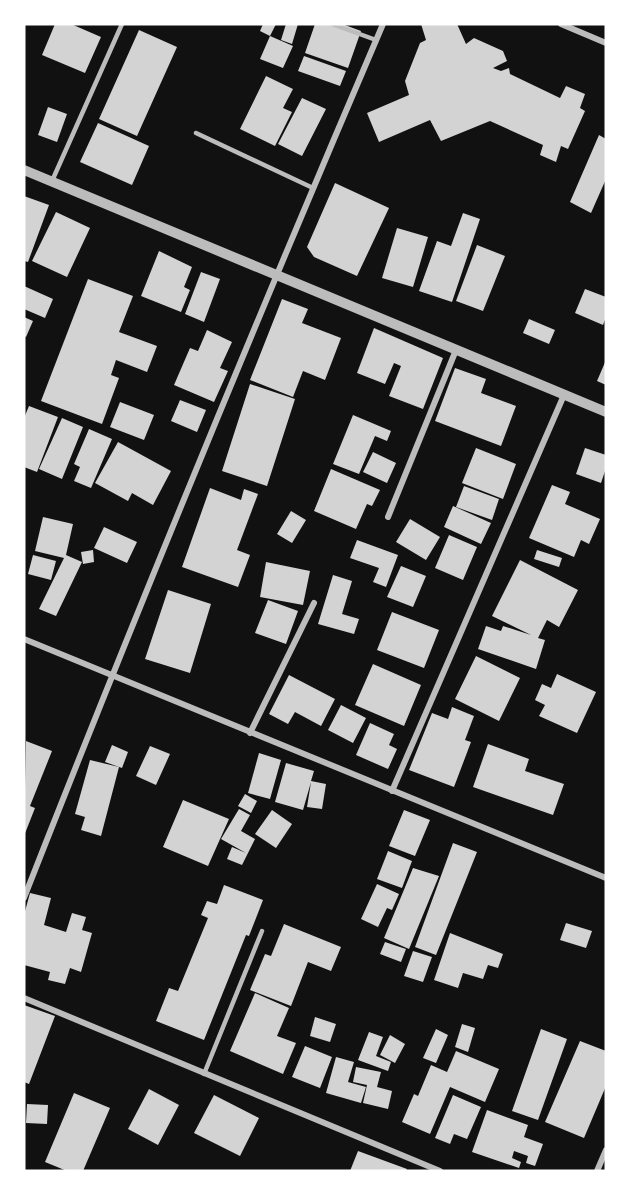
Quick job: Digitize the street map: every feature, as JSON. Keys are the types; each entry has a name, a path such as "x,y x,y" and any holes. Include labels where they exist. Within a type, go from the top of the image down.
{"street":[{"path":"24,898 111,676 275,275 382,24"},
{"path":"561,24 606,43"},
{"path":"24,170 606,412"},
{"path":"388,517 456,350"},
{"path":"392,791 564,395"},
{"path":"250,733 314,603"},
{"path":"24,639 606,878"},
{"path":"24,998 440,1171"},
{"path":"597,1171 606,1150"}],"lane":[{"path":"51,182 122,24"},
{"path":"333,24 376,40"},
{"path":"196,133 313,188"},
{"path":"204,1074 262,931"}],"building":[{"path":"55,24 71,24 101,37 85,73 42,55"},
{"path":"263,24 276,24 270,36 260,31"},
{"path":"286,24 298,24 292,44 281,40"},
{"path":"315,24 342,24 361,31 348,68 305,53"},
{"path":"421,24 457,24 466,44 474,38 503,51 507,61 493,68 501,71 509,68 510,74 560,98 566,86 585,94 580,108 585,111 568,149 561,146 556,162 540,155 543,145 490,121 441,141 430,120 379,142 367,113 409,95 405,81 420,43 426,40"},
{"path":"139,30 177,47 137,136 99,119"},
{"path":"270,36 293,46 283,68 260,59"},
{"path":"304,56 346,71 340,86 298,71"},
{"path":"266,76 293,89 283,108 292,112 275,146 240,129"},
{"path":"302,98 326,109 302,156 278,144"},
{"path":"48,107 67,114 57,142 38,135"},
{"path":"98,123 149,146 132,185 80,162"},
{"path":"599,135 606,139 606,179 591,213 570,202"},
{"path":"335,183 389,208 357,276 314,257 307,247"},
{"path":"24,196 49,205 28,262 24,261"},
{"path":"56,212 90,228 67,277 32,261"},
{"path":"463,213 480,219 452,302 419,291 437,241 451,246"},
{"path":"397,228 428,237 413,287 382,278"},
{"path":"477,245 505,256 483,311 456,301"},
{"path":"159,251 192,267 184,287 190,290 181,312 141,296"},
{"path":"201,272 220,279 204,322 185,314"},
{"path":"88,279 133,296 119,332 157,346 147,372 116,360 111,375 119,378 102,424 41,401"},
{"path":"24,286 53,299 45,318 24,309"},
{"path":"585,289 606,297 606,317 603,325 575,313"},
{"path":"282,299 308,309 302,323 341,338 325,380 303,371 293,397 250,380"},
{"path":"24,317 33,321 26,337 24,336"},
{"path":"529,319 555,330 549,344 523,333"},
{"path":"374,328 443,358 423,409 389,396 401,366 394,363 385,384 357,373"},
{"path":"207,330 232,342 220,368 228,371 214,402 174,385 190,348 198,351"},
{"path":"606,360 606,385 597,381"},
{"path":"455,368 486,379 481,393 516,406 501,446 435,421"},
{"path":"250,384 295,399 267,486 222,471"},
{"path":"180,400 206,410 197,432 171,421"},
{"path":"120,402 154,415 144,440 110,427"},
{"path":"29,406 58,417 37,472 24,467 24,418"},
{"path":"353,415 391,431 387,441 375,436 359,474 333,464"},
{"path":"62,418 83,427 62,479 39,469"},
{"path":"89,429 112,439 91,488 74,481 80,467 74,464"},
{"path":"118,442 171,471 153,505 132,493 128,501 95,483"},
{"path":"476,448 516,464 503,499 462,483"},
{"path":"585,448 606,455 606,468 601,483 576,474"},
{"path":"373,452 396,463 387,483 363,472"},
{"path":"331,469 380,490 372,506 367,504 356,529 314,511"},
{"path":"552,485 570,492 565,504 600,519 589,544 581,540 574,557 529,538"},
{"path":"464,486 499,499 492,520 456,507"},
{"path":"210,488 241,500 244,489 258,494 237,550 250,555 238,587 182,567"},
{"path":"453,506 491,523 481,544 444,527"},
{"path":"291,511 306,520 292,543 277,534"},
{"path":"43,517 73,524 66,555 82,562 56,616 39,609 64,558 35,551"},
{"path":"410,519 440,537 426,560 396,542"},
{"path":"104,527 137,542 127,563 94,548"},
{"path":"449,535 477,547 463,580 435,568"},
{"path":"357,540 398,555 386,587 373,582 379,568 350,558"},
{"path":"93,550 94,562 83,564 81,552"},
{"path":"537,550 562,558 559,567 534,559"},
{"path":"33,555 56,561 51,580 28,574"},
{"path":"520,560 578,590 559,627 547,620 538,638 545,640 536,669 478,649 486,626 501,631 503,626 531,635 492,616"},
{"path":"266,562 310,571 303,605 260,597"},
{"path":"401,566 426,576 413,607 387,597"},
{"path":"333,575 352,581 342,614 359,619 354,634 318,624"},
{"path":"168,590 211,604 190,673 145,659"},
{"path":"268,600 298,611 286,644 255,633"},
{"path":"392,612 439,630 424,668 377,650"},
{"path":"476,656 520,678 499,721 455,699"},
{"path":"373,664 421,685 404,726 355,705"},
{"path":"557,674 596,692 577,733 539,716 545,705 535,700 542,684 551,688"},
{"path":"289,675 335,699 321,726 295,712 288,724 269,714"},
{"path":"341,705 366,718 353,743 328,730"},
{"path":"452,707 474,716 465,740 471,742 454,787 409,770 432,713 448,719"},
{"path":"370,723 394,734 389,745 397,749 388,769 356,755"},
{"path":"26,741 52,751 30,806 35,808 24,836"},
{"path":"488,744 529,759 525,771 564,784 553,815 473,787"},
{"path":"112,745 128,752 122,768 105,762"},
{"path":"150,746 170,754 156,785 136,776"},
{"path":"259,753 281,760 270,799 248,793"},
{"path":"90,760 119,767 101,836 81,830 85,817 75,814"},
{"path":"286,763 314,771 311,781 326,784 322,809 307,807 311,782 303,810 275,802"},
{"path":"245,794 257,801 251,813 238,806"},
{"path":"183,800 229,819 208,866 163,847"},
{"path":"239,809 250,815 241,831 255,839 242,865 227,859 232,847 246,853 221,839"},
{"path":"272,810 292,824 276,848 255,834"},
{"path":"404,810 430,820 415,856 389,846"},
{"path":"453,843 477,852 436,955 415,947"},
{"path":"388,851 412,861 402,888 377,879"},
{"path":"413,868 439,876 409,949 384,938"},
{"path":"377,884 399,894 392,910 387,908 378,927 361,919"},
{"path":"224,885 263,900 249,936 246,935 204,1040 156,1021 169,988 178,991 208,918 201,915 207,901 217,904"},
{"path":"30,893 51,898 44,925 66,932 72,913 86,917 82,930 92,933 81,972 70,968 65,984 48,980 50,972 24,965 24,915"},
{"path":"566,923 592,931 586,948 560,940"},
{"path":"284,924 341,947 331,971 308,962 291,1006 250,990 265,954 271,956"},
{"path":"450,933 503,954 498,968 488,965 483,979 463,973 458,988 434,980"},
{"path":"385,942 406,949 401,962 380,954"},
{"path":"413,951 432,957 423,982 404,976"},
{"path":"255,993 289,1008 277,1036 296,1043 283,1074 230,1051"},
{"path":"24,1005 55,1016 29,1084 24,1082"},
{"path":"315,1017 336,1024 330,1042 310,1036"},
{"path":"462,1024 475,1028 468,1052 455,1047"},
{"path":"436,1029 448,1035 436,1063 423,1058"},
{"path":"541,1029 567,1039 538,1120 512,1111"},
{"path":"369,1032 383,1037 376,1056 391,1062 388,1071 358,1060"},
{"path":"390,1035 405,1044 395,1063 380,1055"},
{"path":"580,1041 606,1051 606,1086 584,1138 545,1122"},
{"path":"305,1046 332,1057 320,1088 292,1077"},
{"path":"456,1051 499,1069 485,1102 450,1087 430,1134 402,1122 414,1094 418,1096 431,1065 447,1072"},
{"path":"336,1057 354,1062 348,1082 366,1087 361,1103 326,1093"},
{"path":"356,1067 381,1072 377,1087 392,1091 388,1109 363,1103 367,1085 353,1082"},
{"path":"149,1089 179,1105 158,1145 128,1129"},
{"path":"74,1093 110,1108 83,1171 67,1171 45,1162"},
{"path":"214,1095 259,1118 240,1156 194,1133"},
{"path":"453,1095 481,1107 467,1139 454,1134 450,1144 435,1138"},
{"path":"27,1104 48,1105 47,1124 26,1123"},
{"path":"487,1110 528,1125 524,1137 543,1144 535,1166 526,1163 528,1156 514,1151 512,1158 521,1162 519,1168 472,1152"},
{"path":"358,1151 407,1169 406,1171 350,1171"}]}
